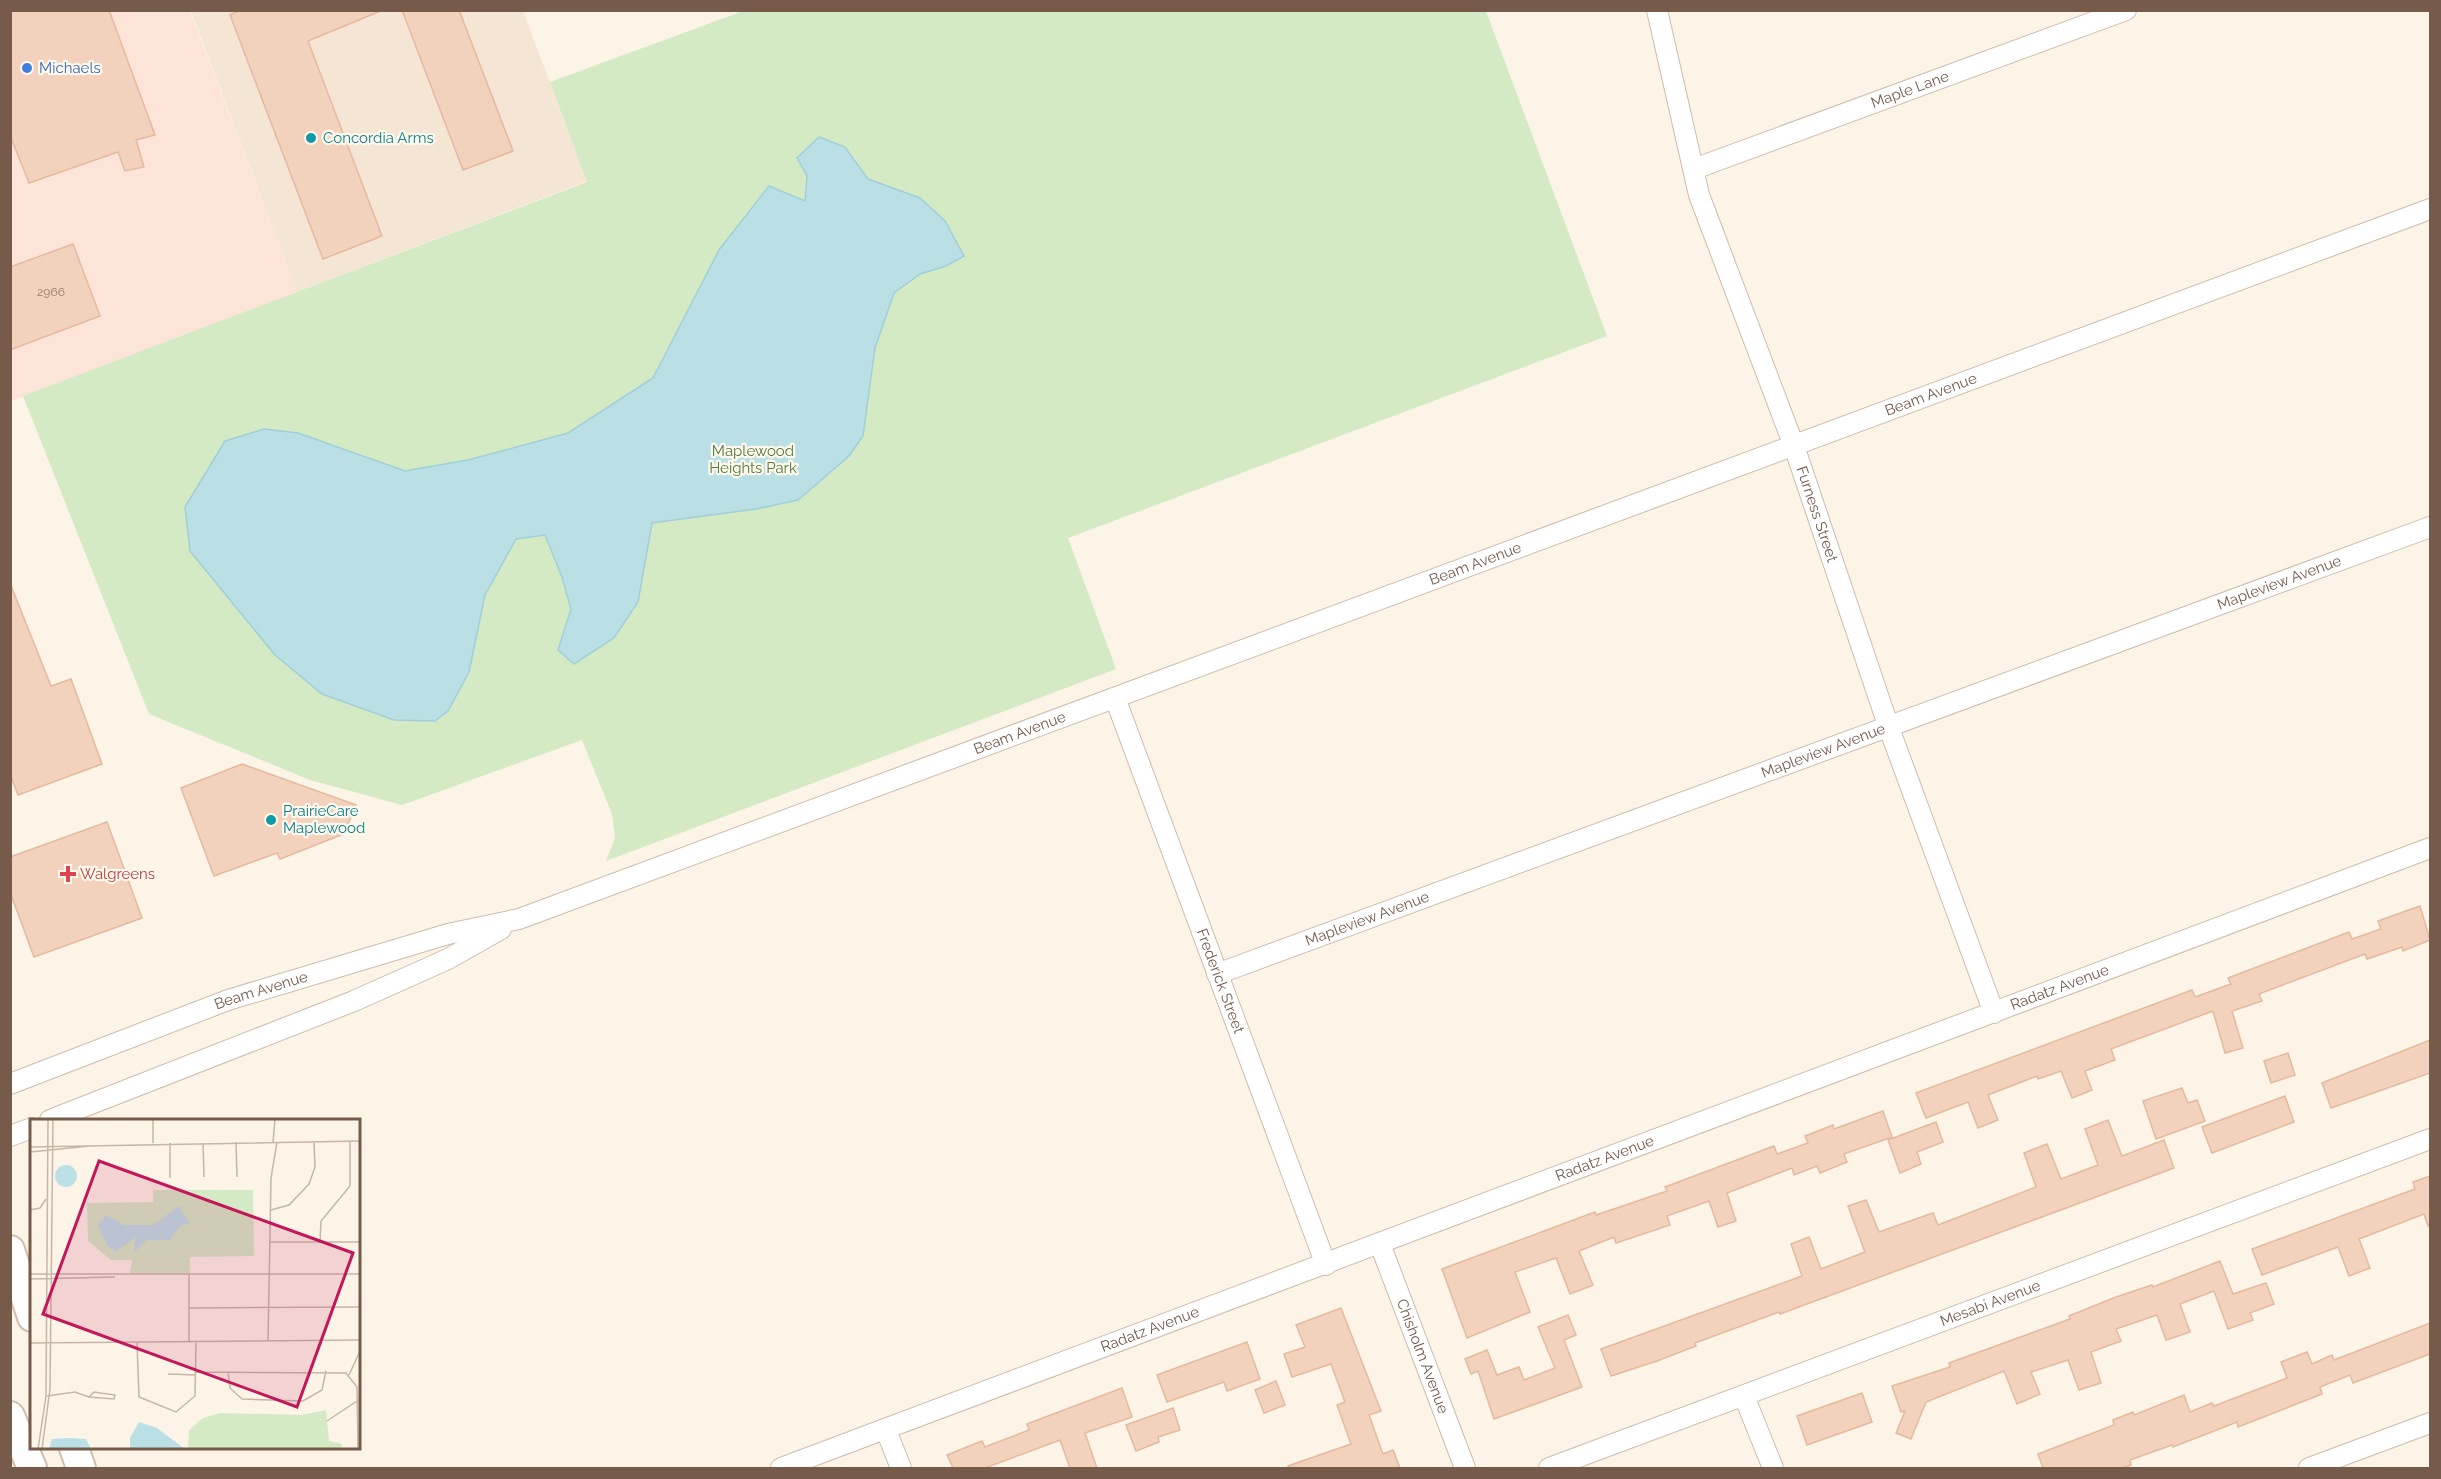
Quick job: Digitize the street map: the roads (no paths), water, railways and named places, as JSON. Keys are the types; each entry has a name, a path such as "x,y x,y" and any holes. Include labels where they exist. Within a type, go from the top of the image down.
{"main road":[{"path":"10,1250 30,1311"},
{"path":"10,1416 32,1468"},
{"path":"74,1449 81,1468"}],"street":[{"name":"Furness Street","path":"1657,10 1704,206 1794,446 1889,728 1994,1013"},
{"name":"Maple Lane","path":"1694,169 2124,11"},
{"name":"Beam Avenue","path":"10,1084 228,1000 448,934 519,919 2430,209"},
{"name":"Mapleview Avenue","path":"1217,974 2430,527"},
{"name":"Frederick Street","path":"1115,698 1326,1264"},
{"name":"Radatz Avenue","path":"781,1468 2430,848"},
{"name":"Beam Avenue","path":"53,1119 354,1000 448,959 519,919"},
{"path":"10,1136 30,1129"},
{"name":"Mesabi Avenue","path":"1549,1468 2430,1139"},
{"name":"Chisholm Avenue","path":"1380,1244 1465,1468"},
{"path":"1744,1396 1773,1468"},
{"path":"2309,1468 2430,1423"},
{"path":"886,1430 901,1468"}],"water":[{"path":"819,137 845,147 868,179 920,198 945,221 964,256 946,266 920,274 894,293 875,348 863,436 849,456 798,500 756,509 652,523 638,602 614,638 574,664 558,650 571,609 562,577 545,535 516,539 485,595 469,672 448,711 435,721 394,720 322,694 275,655 190,551 185,507 225,441 264,429 298,433 405,471 468,460 568,433 653,378 719,250 769,186 805,201 807,176 797,158"}],"place":[{"name":"Michaels","path":"27,68"},
{"name":"Concordia Arms","path":"311,138"},
{"name":"PrairieCare Maplewood","path":"271,820"},
{"name":"Walgreens","path":"68,874"}],"park label":[{"name":"Maplewood Heights Park","path":"753,460"}]}
